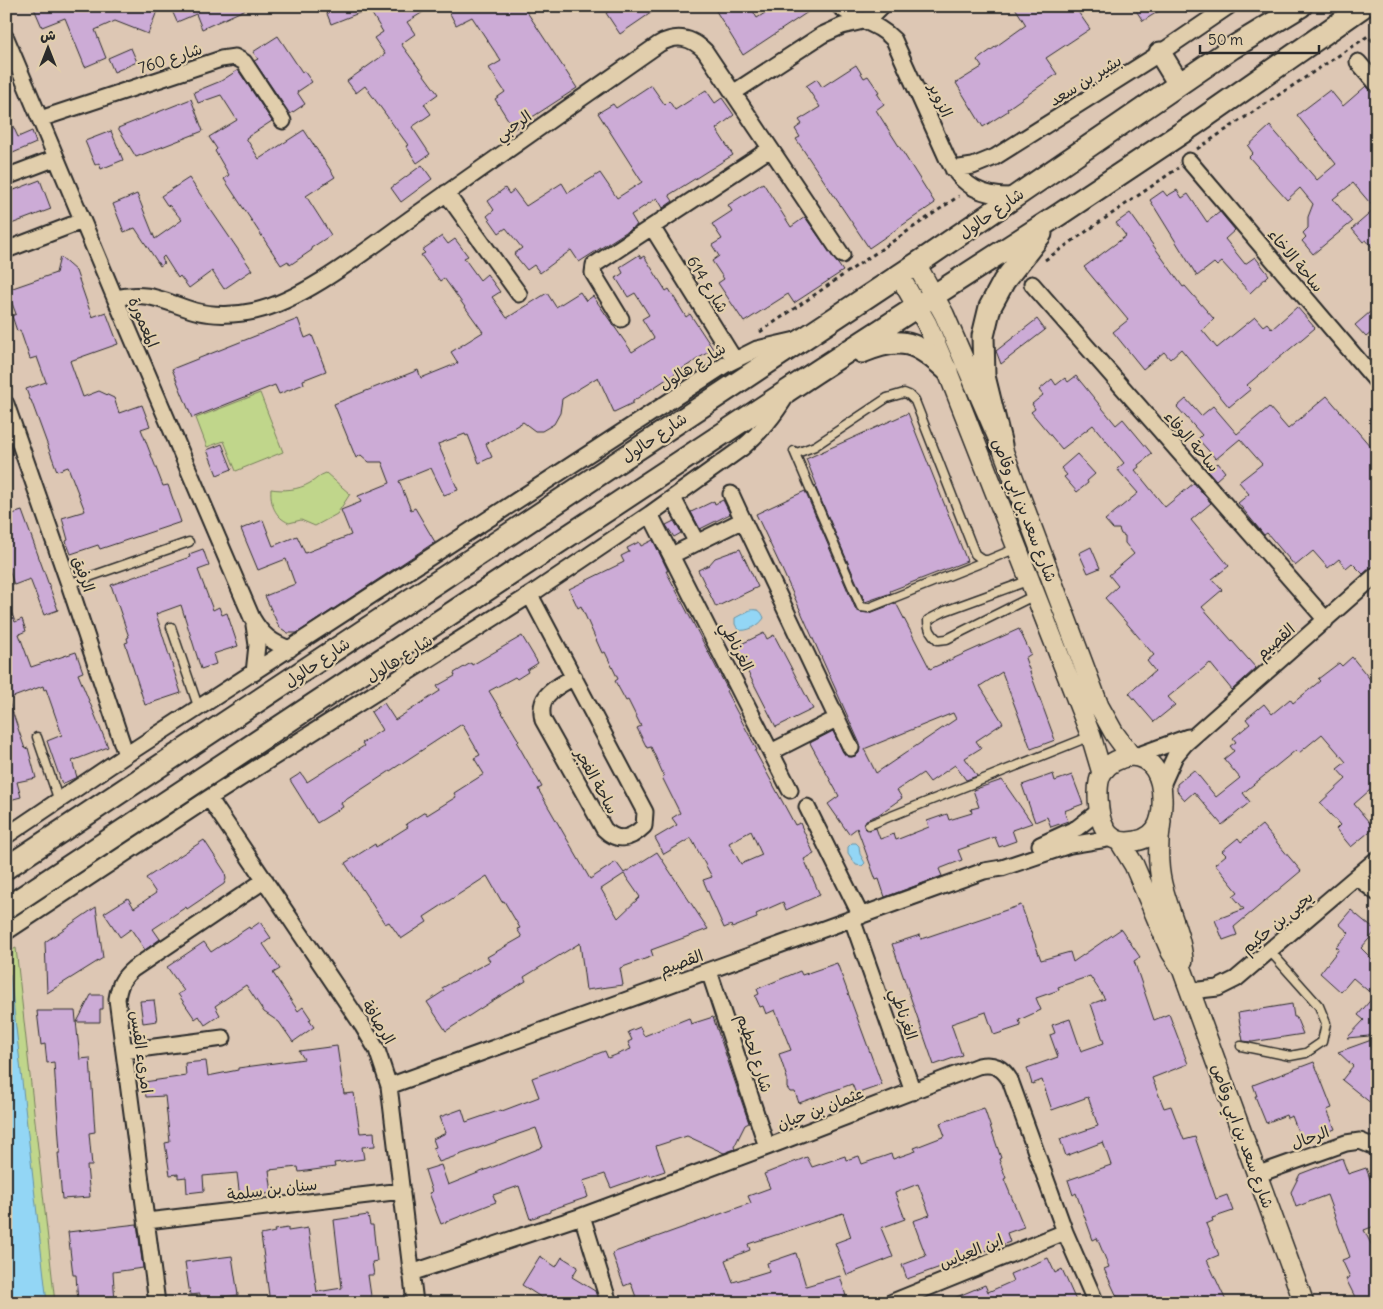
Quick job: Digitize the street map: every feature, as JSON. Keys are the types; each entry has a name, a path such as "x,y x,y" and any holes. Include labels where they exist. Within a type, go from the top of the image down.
{"main road":[{"name":"شارع حالول","path":"6,868 907,270 1232,48 1301,6"},
{"path":"6,908 816,372 1060,214 1365,7"},
{"path":"1160,53 1179,84"},
{"path":"1001,445 984,376 983,336 990,307 1004,281 1029,248 1060,214"},
{"path":"816,372 879,345 894,342 917,346 947,370"}],"street":[{"name":"الزوير","path":"839,6 850,15 886,31 894,40 953,170 972,187 985,193 1015,196"},
{"path":"733,94 822,35 842,26 871,17 882,6"},
{"name":"بشير بن سعد","path":"953,170 973,166 995,157 1160,53 1229,6"},
{"name":"الرحبي","path":"114,298 126,295 151,296 197,311 218,314 240,313 272,306 288,300 331,274 659,44 668,39 678,37 698,44 705,51 842,255"},
{"name":"المعمورة","path":"6,38 114,298 252,618 258,629 267,639 278,646 290,649"},
{"name":"شارع 760","path":"40,118 235,57 244,62 283,122"},
{"path":"1358,62 1377,84"},
{"path":"621,320 593,273 594,265 770,149"},
{"path":"6,177 56,158"},
{"name":"ساحة الاخاء","path":"1189,161 1377,382"},
{"path":"446,193 519,294"},
{"path":"6,250 82,221"},
{"name":"شارع 614","path":"652,227 734,359"},
{"name":"شارع سعد بن ابي وقاص","path":"907,270 926,301 1001,445 1099,706 1114,733 1134,756"},
{"name":"ساحة الوفاء","path":"1032,284 1326,620"},
{"name":"شارع سعد بن ابي وقاص","path":"926,301 947,370 1091,736 1102,773"},
{"name":"شارع هالول","path":"6,836 126,755 734,359 756,349 802,338"},
{"name":"شارع هالول","path":"6,932 209,798 530,595 650,514 755,437 774,417 790,390"},
{"name":"الرفيق","path":"6,404 126,755"},
{"path":"731,494 851,748"},
{"path":"673,498 697,543"},
{"name":"الغرناطي","path":"650,514 790,790"},
{"path":"672,555 743,520"},
{"name":"القصيم","path":"1162,785 1175,756 1196,734 1377,574"},
{"name":"ساحة الفجر","path":"530,595 574,677 644,812 644,826 636,834 619,838 611,836 604,829 543,720 540,711 546,696 574,677"},
{"name":"المعمورة","path":"252,618 257,645 254,673"},
{"path":"771,752 836,718"},
{"name":"القصيم","path":"1134,756 1167,746 1196,734"},
{"path":"1134,756 1153,767 1159,776 1162,785 1163,806 1161,821 1148,837 1136,841 1117,840 1104,828 1099,810 1100,781 1102,773 1116,761 1134,756"},
{"name":"الرصافة","path":"209,798 377,1050 389,1086 415,1303"},
{"name":"الغرناطي","path":"807,807 856,917 913,1092"},
{"name":"القصيم","path":"389,1086 984,871 1077,828 1099,810"},
{"name":"شارع سعد بن ابي وقاص","path":"1161,821 1158,842 1158,864 1162,885 1182,950 1182,969"},
{"name":"شارع سعد بن ابي وقاص","path":"1117,840 1134,865 1171,952 1182,969 1304,1303"},
{"name":"القصيم","path":"984,871 1002,868 1070,845 1117,840"},
{"name":"يحيى بن حكيم","path":"1190,991 1218,988 1236,979 1377,858"},
{"path":"1357,877 1377,893"},
{"name":"امرىء القيس","path":"157,1303 117,999 119,989 126,975 265,880"},
{"name":"شارع لحطيم","path":"709,971 767,1147"},
{"path":"124,1051 223,1038"},
{"name":"عثمان بن حيان","path":"411,1273 582,1216 987,1064 998,1066 1010,1080 1065,1232 1096,1303"},
{"name":"الرحال","path":"1256,1175 1346,1143 1360,1141 1377,1148"},
{"name":"سنان بن سلمة","path":"147,1221 402,1191"},
{"path":"582,1216 610,1303"},
{"name":"ابن العباس","path":"890,1303 1065,1232"}],"lane":[{"path":"988,560 983,560 975,554 914,401 904,393 888,398 814,446 797,453 794,451 861,607 868,608 988,560 1018,548"},
{"path":"69,584 189,542"},
{"path":"1033,587 947,639 938,640 932,635 928,626 928,620 946,611 1033,587"},
{"path":"171,627 199,709"},
{"path":"869,825 1091,736"},
{"path":"37,737 60,801"},
{"path":"1241,1046 1290,1056 1306,1053 1322,1042 1326,1023 1319,1006 1269,950"}],"path":[{"path":"1040,264 1189,161 1186,156 1368,36 1377,46"},
{"path":"754,336 972,187"}],"green space":[{"path":"260,393 283,452 236,471 224,441 207,447 196,418"},
{"path":"326,473 350,494 337,514 315,526 301,520 289,523 277,514 271,500 271,489 296,489"},
{"path":"16,948 55,1303 6,1303 6,953"}],"water":[{"path":"750,610 759,611 764,618 752,628 738,630 735,618"},
{"path":"852,843 856,843 859,846 860,854 865,863 862,866 856,865 848,853 848,847"},
{"path":"10,974 47,1303 6,1303 6,976"}],"building":[{"path":"33,6 159,6 148,34 115,21 95,30 106,58 85,67 65,18 42,27"},
{"path":"170,6 253,6 202,29 196,14 177,22"},
{"path":"324,6 433,6 407,22 415,34 401,44 438,94 424,104 431,114 412,127 430,154 417,163 406,146 408,145 365,86 356,93 347,81 385,54 374,38 383,32 369,9 331,24"},
{"path":"446,6 523,6 577,88 514,129 495,99 505,92 489,68 501,61 472,17 456,25"},
{"path":"616,6 661,6 620,34 606,13"},
{"path":"713,6 750,6 757,18 776,6 817,6 743,55"},
{"path":"1014,6 1074,6 1090,29 1046,58 1057,74 1007,109 1008,111 983,127 956,83 982,67 977,60 1026,25"},
{"path":"1133,6 1167,6 1143,21"},
{"path":"278,36 302,72 304,71 312,82 297,92 305,104 290,114 254,61 258,59 253,52"},
{"path":"131,48 137,62 114,72 108,58"},
{"path":"856,65 864,78 868,76 879,92 877,93 884,104 876,110 935,203 869,248 796,139 800,137 795,129 802,124 799,120 820,107 806,86 817,79 822,87"},
{"path":"238,70 272,121 246,138 259,159 304,130 335,177 306,196 331,235 290,265 288,261 281,265 224,179 229,175 209,137 237,120 221,95 198,103 194,92 221,81"},
{"path":"651,85 665,105 669,101 675,110 706,90 715,103 722,98 734,115 716,129 733,155 669,195 673,201 663,208 657,198 631,215 637,225 579,262 571,250 540,273 534,265 527,270 514,254 522,248 506,228 499,233 487,216 494,210 488,201 505,188 509,194 514,190 526,206 562,183 568,193 600,173 617,198 642,182 598,113 613,104 616,108"},
{"path":"1366,86 1377,98 1377,253 1366,240 1363,242 1352,229 1375,209 1353,183 1333,199 1352,222 1313,254 1302,241 1306,237 1303,233 1308,228 1308,217 1313,204 1300,188 1287,200 1249,157 1253,153 1248,146 1270,126 1317,180 1336,164 1297,115 1330,90 1343,106"},
{"path":"191,99 203,131 136,157 118,128"},
{"path":"6,111 18,137 32,131 36,143 6,156"},
{"path":"111,131 123,160 101,169 99,163 95,165 85,141"},
{"path":"422,165 432,179 401,202 391,188"},
{"path":"189,178 252,270 224,289 212,271 189,288 180,276 178,278 164,256 162,258 164,263 160,266 135,228 124,232 113,204 137,194 155,239 182,220 161,196"},
{"path":"40,180 51,209 6,226 6,189 8,188 9,192"},
{"path":"763,183 791,227 805,217 843,271 794,303 788,294 744,322 718,283 724,279 712,261 719,256 712,245 722,239 712,224 732,211 728,205"},
{"path":"1177,190 1182,198 1188,194 1207,222 1220,212 1235,230 1225,239 1245,264 1255,257 1269,275 1250,293 1222,262 1217,266 1214,263 1197,276 1150,200 1163,191 1167,196"},
{"path":"1130,213 1183,287 1185,286 1214,319 1202,330 1217,348 1255,317 1263,326 1267,323 1272,329 1297,307 1315,328 1247,385 1251,389 1229,407 1181,349 1170,359 1164,352 1143,369 1113,332 1128,320 1084,267 1126,236 1116,223"},
{"path":"442,236 448,244 455,239 468,256 464,258 480,280 487,274 500,292 492,297 507,318 547,293 556,307 580,292 586,301 593,296 632,352 654,338 642,319 649,315 635,293 628,297 616,278 623,273 620,267 639,255 641,258 644,256 666,291 669,289 686,317 690,314 713,349 633,401 633,403 614,412 598,377 562,399 560,413 554,424 542,431 535,431 523,422 486,444 492,457 479,463 468,435 466,436 465,434 438,444 458,490 444,495 431,468 399,481 411,510 415,508 435,542 297,633 288,633 279,627 265,596 295,584 286,559 258,570 241,529 263,520 273,546 297,536 305,553 351,535 341,510 361,502 358,496 390,483 382,462 369,462 361,455 356,458 334,404 418,370 421,378 458,363 451,352 483,332 444,278 440,281 421,255 425,253 422,250"},
{"path":"60,257 76,271 92,317 106,312 118,344 70,361 83,397 99,391 114,398 119,413 142,405 150,426 141,429 163,486 168,485 181,522 100,549 98,545 71,554 66,541 68,540 62,518 85,511 68,467 57,471 26,389 46,382 37,357 30,359 20,330 17,331 12,316 16,314 7,290 56,273"},
{"path":"1377,306 1377,328 1366,337 1355,325"},
{"path":"298,319 305,338 312,335 326,371 303,380 304,384 279,394 275,385 192,418 172,369"},
{"path":"1037,319 1045,330 1001,364 996,351"},
{"path":"1076,376 1116,425 1123,419 1152,454 1138,465 1139,467 1135,470 1165,507 1194,483 1211,503 1191,520 1229,566 1212,579 1222,590 1202,607 1256,668 1232,690 1210,663 1168,697 1175,705 1154,722 1129,693 1155,671 1147,661 1154,655 1105,598 1118,586 1109,575 1134,554 1125,543 1125,536 1121,534 1119,529 1113,529 1105,520 1138,493 1117,469 1124,463 1093,425 1062,449 1031,412 1035,409 1032,404 1043,395 1039,390 1052,379 1056,385 1065,378 1068,382"},
{"path":"1327,396 1377,454 1377,565 1371,567 1363,574 1352,563 1346,568 1339,559 1328,568 1313,551 1295,566 1267,533 1264,535 1238,503 1249,494 1239,482 1262,464 1240,439 1216,459 1198,439 1202,435 1177,407 1186,399 1201,416 1213,406 1237,434 1269,407 1288,429"},
{"path":"908,413 967,561 865,602 815,486 817,486 806,459"},
{"path":"222,444 232,469 217,475 207,450"},
{"path":"1077,454 1095,474 1077,492 1064,477 1067,475 1061,468"},
{"path":"1218,463 1225,472 1216,480 1208,471"},
{"path":"805,491 856,610 870,613 896,603 930,669 1019,629 1031,654 1025,658 1055,740 1031,749 1002,672 980,686 1003,723 976,741 981,748 965,758 977,776 966,780 955,765 930,782 923,773 897,790 902,798 878,815 866,820 864,827 868,830 876,828 880,839 894,834 896,840 929,827 927,821 947,814 949,820 972,813 971,809 979,807 973,790 1002,780 1032,823 1012,830 1016,841 999,847 995,837 958,850 962,860 939,869 942,876 885,897 879,879 876,880 857,828 849,834 828,804 839,796 810,743 833,731 843,752 851,757 859,753 860,744 756,514","holes":["953,713 956,719 876,773 864,749"]},
{"path":"723,500 730,514 700,529 691,512 714,501 715,504"},
{"path":"22,511 58,610 44,615 30,579 14,585 6,560 6,516"},
{"path":"674,521 681,533 674,537 666,525"},
{"path":"653,540 668,571 666,571 728,690 726,691 757,750 755,751 795,825 800,823 814,854 804,859 820,895 786,910 783,902 756,914 757,918 732,928 731,925 724,928 703,880 712,877 691,838 664,854 655,838 677,825 672,818 680,813 662,777 664,776 651,747 647,748 637,728 641,726 628,700 626,701 615,681 618,679 605,652 602,653 581,606 578,608 569,589 624,562 621,556 629,552 627,548 639,542 641,546","holes":["751,831 762,855 741,864 729,843"]},
{"path":"1091,547 1100,568 1088,573 1079,553"},
{"path":"203,549 209,566 198,570 213,610 219,607 222,615 227,613 238,646 213,654 216,664 201,669 181,605 156,614 181,693 145,705 125,643 128,642 127,638 129,637 111,585 190,557 189,554"},
{"path":"740,549 758,587 716,607 698,570 709,565 715,558"},
{"path":"6,603 8,603 15,622 22,619 26,631 19,634 31,667 76,652 83,672 78,674 108,747 72,761 77,777 62,784 47,741 62,735 46,689 44,690 43,686 8,699 25,749 28,748 36,778 17,782 21,797 6,801"},
{"path":"764,633 767,639 774,635 813,709 776,727 735,647"},
{"path":"522,636 538,663 517,679 515,677 489,691 519,741 517,743 542,787 538,789 590,879 616,862 624,873 657,852 708,929 651,950 653,956 620,968 623,985 586,990 580,943 524,977 526,981 446,1031 427,1002 444,991 442,988 490,961 487,957 522,937 517,929 520,928 504,901 502,902 487,876 424,917 427,922 401,939 389,922 385,924 345,863 375,844 376,847 408,827 406,824 425,812 427,815 456,797 454,793 484,774 474,758 480,755 462,724 341,803 343,807 317,823 290,780 301,773 307,782 364,746 362,743 382,730 371,712 384,703 395,720 440,691 437,686 455,676 454,673 471,663 472,665","holes":["624,874 640,897 618,918 601,889"]},
{"path":"1352,657 1377,688 1377,784 1354,804 1374,828 1351,847 1336,829 1340,825 1320,803 1346,779 1337,769 1346,762 1322,734 1299,753 1296,750 1243,793 1250,802 1222,825 1194,792 1185,800 1177,791 1177,784 1194,770 1216,797 1240,778 1224,759 1234,751 1230,746 1236,742 1233,738 1250,724 1246,719 1264,704 1272,714 1290,699 1293,703 1320,681 1318,679 1339,663 1342,666"},
{"path":"1053,774 1055,781 1072,775 1083,804 1064,811 1068,821 1051,827 1047,817 1035,822 1022,785"},
{"path":"1262,825 1301,871 1234,927 1237,935 1223,940 1215,920 1244,909 1233,896 1238,892 1215,864 1226,855 1222,851 1238,838 1241,842"},
{"path":"204,840 225,872 226,879 224,884 153,929 160,939 145,950 131,929 120,937 104,913 128,898 134,908 156,893 146,878"},
{"path":"1021,905 1041,960 1070,952 1073,962 1121,929 1140,957 1134,961 1154,1020 1169,1014 1188,1064 1152,1078 1164,1108 1171,1106 1184,1140 1195,1137 1216,1199 1227,1195 1233,1211 1212,1218 1213,1221 1206,1224 1219,1255 1207,1260 1227,1303 1120,1303 1104,1269 1109,1267 1097,1238 1093,1240 1076,1193 1073,1195 1068,1180 1111,1165 1103,1142 1066,1156 1060,1139 1098,1126 1088,1097 1052,1110 1042,1080 1032,1084 1027,1068 1058,1057 1050,1035 1055,1033 1052,1025 1070,1019 1081,1051 1104,1043 1091,1004 1105,999 1090,976 1058,987 1059,990 1036,998 1041,1010 1019,1020 1021,1026 994,1035 986,1012 951,1024 962,1055 934,1065 892,944 920,935 921,939"},
{"path":"96,907 103,958 47,993 45,942"},
{"path":"1351,910 1376,931 1361,948 1377,964 1377,1031 1375,1029 1369,1036 1347,1038 1364,1020 1358,1015 1374,996 1353,978 1341,992 1320,973 1339,949 1336,947 1349,933 1339,924"},
{"path":"260,922 271,938 263,944 280,969 273,973 298,1011 303,1007 314,1027 293,1042 279,1022 264,1012 246,985 215,1006 220,1015 205,1025 199,1016 195,1019 178,994 184,991 167,967 204,942 211,952"},
{"path":"837,963 882,1085 856,1094 852,1084 799,1103 795,1092 790,1092 787,1088 787,1078 779,1054 791,1050 775,1010 766,1014 763,1006 760,1007 755,996 759,994 757,989 800,971 802,975"},
{"path":"91,995 103,995 103,1009 100,1009 100,1022 77,1022"},
{"path":"154,1000 157,1021 143,1023 140,1001"},
{"path":"1292,1004 1294,1017 1296,1017 1303,1034 1252,1042 1243,1041 1238,1013"},
{"path":"37,1011 75,1011 80,1059 90,1058 95,1132 89,1133 92,1166 87,1166 90,1197 62,1199 54,1062 47,1063 45,1044 41,1045"},
{"path":"713,1017 749,1123 745,1125 734,1147 735,1149 724,1153 687,1136 656,1146 665,1171 650,1176 650,1174 611,1188 605,1174 583,1181 588,1197 530,1219 519,1186 493,1195 496,1202 441,1224 429,1193 432,1192 425,1170 441,1165 448,1185 543,1147 536,1128 439,1162 433,1148 436,1147 433,1139 446,1133 440,1117 462,1109 466,1122 539,1097 532,1078 605,1051 608,1058 631,1049 628,1042 632,1040 628,1032 640,1027 644,1036 689,1018 691,1024"},
{"path":"1377,1038 1377,1108 1342,1080 1353,1066 1338,1052"},
{"path":"337,1046 344,1094 354,1093 360,1133 374,1132 375,1146 362,1147 364,1159 334,1163 335,1167 299,1172 298,1167 269,1170 272,1193 240,1198 237,1173 203,1176 204,1191 187,1193 186,1177 178,1178 178,1174 170,1175 165,1143 170,1142 165,1096 146,1097 144,1082 186,1076 185,1063 206,1061 208,1076 238,1070 238,1068 304,1059 299,1051"},
{"path":"1314,1062 1332,1108 1327,1110 1335,1129 1302,1142 1292,1116 1287,1118 1286,1115 1266,1123 1255,1096 1257,1096 1253,1085"},
{"path":"984,1108 1001,1158 999,1159 1006,1178 1004,1179 1024,1227 1007,1233 1010,1242 907,1279 902,1265 926,1256 913,1221 930,1215 918,1184 895,1193 905,1219 881,1228 893,1257 847,1275 835,1243 851,1237 843,1213 748,1244 750,1250 725,1260 733,1282 769,1271 767,1263 796,1253 806,1286 840,1276 848,1303 638,1303 631,1283 624,1286 612,1253 751,1203 748,1196 770,1188 764,1174 807,1157 812,1167 845,1156 846,1160 859,1156 862,1164 891,1154 893,1159 916,1151 914,1148 945,1136 940,1123"},
{"path":"1342,1158 1348,1174 1366,1168 1377,1197 1377,1225 1364,1230 1377,1256 1377,1296 1363,1303 1358,1303 1346,1279 1350,1277 1342,1260 1350,1257 1327,1195 1296,1207 1291,1192 1300,1174"},
{"path":"368,1215 370,1225 373,1225 377,1261 372,1262 374,1275 368,1275 372,1303 270,1303 261,1235 275,1232 274,1230 288,1228 288,1231 308,1228 317,1292 342,1288 334,1220"},
{"path":"137,1224 143,1268 113,1272 115,1303 78,1303 76,1275 73,1275 68,1232"},
{"path":"232,1256 238,1295 201,1300 200,1294 190,1295 185,1262"},
{"path":"540,1256 556,1267 562,1257 578,1267 572,1277 595,1291 599,1303 550,1303 522,1285"},
{"path":"1048,1258 1055,1273 1062,1269 1077,1303 1041,1303 1038,1297 1024,1303 942,1303 985,1285 988,1292 1013,1281 1010,1274"}]}
